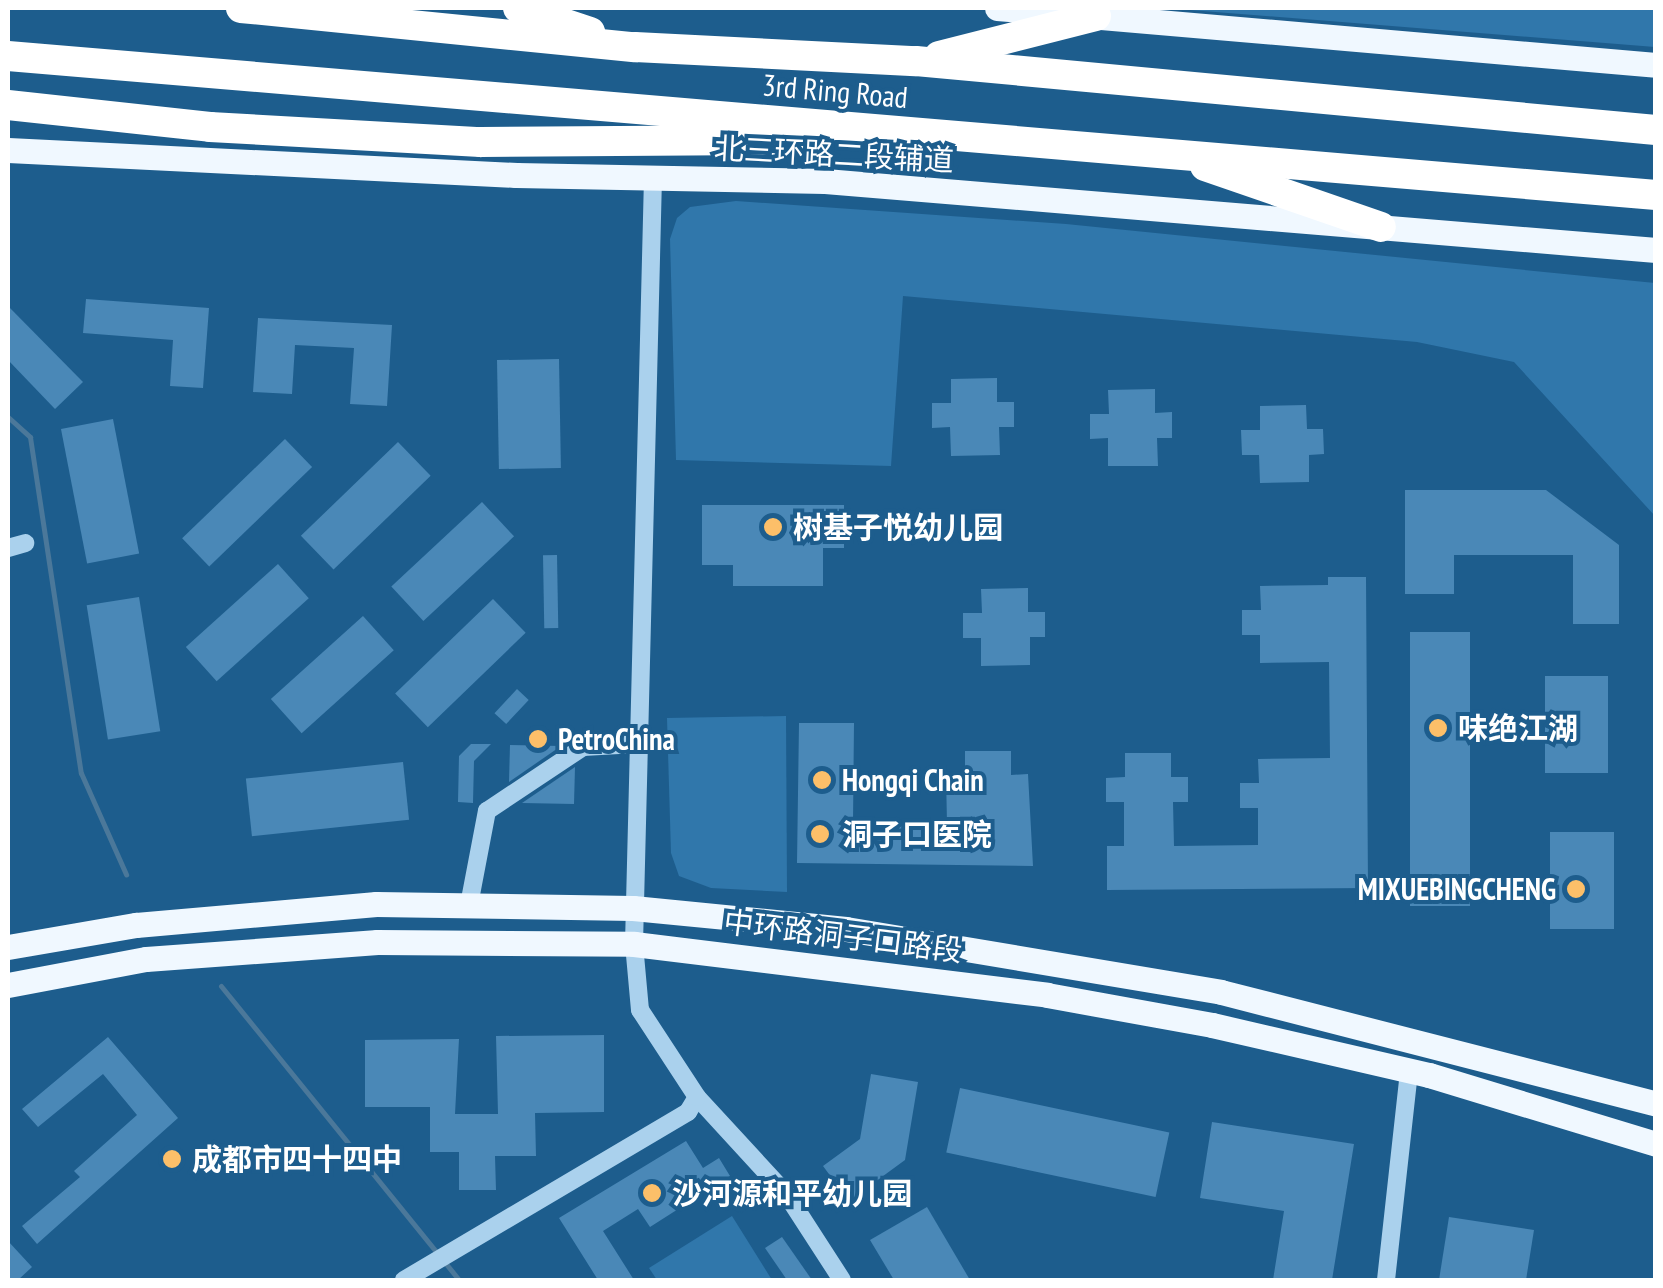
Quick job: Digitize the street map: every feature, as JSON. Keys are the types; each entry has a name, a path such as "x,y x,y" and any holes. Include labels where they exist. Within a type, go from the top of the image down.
{"highway":[{"name":"3rd Ring Road","path":"241,8 636,47 916,61 1656,130"},
{"path":"518,8 636,47"},
{"path":"916,61 1096,16"},
{"name":"3rd Ring Road","path":"8,56 1656,195"},
{"path":"8,106 210,127 480,142 950,137"},
{"path":"1160,151 1381,228"}],"main road":[{"path":"997,8 1656,64"},
{"name":"北三环路二段辅道","path":"8,150 653,179 826,181 1656,250"},
{"name":"中环路洞子口路段","path":"8,947 136,924 376,904 633,908 846,930 1221,992 1656,1104"},
{"name":"中环路洞子口路段","path":"8,984 146,959 377,942 634,944 1048,994 1409,1071 1656,1144"}],"street":[{"path":"653,179 633,908 640,1010 696,1098 787,1194 842,1280"},
{"path":"469,905 488,811 582,748 637,744"},
{"path":"1386,1280 1409,1071"},
{"path":"404,1280 688,1112 696,1098"}],"shaded area":[{"path":"1165,8 1655,8 1655,47"},
{"path":"736,201 1066,224 1655,283 1655,516 1514,362 1417,342 903,296 891,466 676,460 670,239 677,218 690,207"},
{"path":"786,716 787,892 711,888 679,876 671,853 667,718"},
{"path":"732,1216 772,1280 657,1280 649,1268"}],"building":[{"path":"86,299 209,308 203,388 170,386 173,340 83,333"},
{"path":"8,306 83,382 55,409 8,360"},
{"path":"258,318 392,325 387,406 350,404 354,348 295,345 292,394 253,392"},
{"path":"559,359 561,468 499,469 497,360"},
{"path":"997,378 997,402 1014,402 1014,427 999,427 1000,455 951,456 950,427 932,428 932,403 951,403 951,379"},
{"path":"1155,389 1155,413 1172,412 1172,438 1157,438 1158,466 1108,466 1108,438 1090,439 1090,414 1109,414 1108,390"},
{"path":"1306,405 1307,429 1323,429 1324,454 1309,455 1309,482 1260,483 1259,455 1242,455 1241,430 1260,430 1260,406"},
{"path":"113,419 139,553 87,564 61,429"},
{"path":"285,439 312,467 209,566 182,538"},
{"path":"398,442 431,476 334,570 301,536"},
{"path":"1405,490 1546,490 1619,545 1619,624 1573,624 1573,555 1454,555 1454,594 1405,594"},
{"path":"482,502 514,536 423,621 391,587"},
{"name":"树基子悦幼儿园","path":"702,505 844,505 844,548 823,548 823,586 733,586 733,565 702,565"},
{"path":"543,555 557,555 558,628 544,628"},
{"path":"278,564 309,598 217,681 186,647"},
{"path":"1328,577 1366,577 1368,888 1107,890 1107,846 1124,846 1124,802 1106,802 1106,778 1125,777 1125,753 1171,753 1171,777 1188,777 1188,802 1173,802 1174,846 1258,845 1258,808 1240,808 1240,783 1259,783 1258,759 1330,758 1329,662 1260,663 1260,635 1242,635 1242,610 1261,610 1260,586 1328,585"},
{"path":"1028,588 1028,612 1045,612 1045,637 1030,637 1030,665 981,666 981,638 963,638 963,613 982,613 981,589"},
{"path":"139,597 160,731 108,740 87,605"},
{"path":"493,599 526,633 428,727 395,693"},
{"path":"363,616 394,650 302,733 271,699"},
{"path":"1410,632 1470,632 1470,906 1410,906"},
{"path":"1545,676 1608,676 1608,773 1545,773"},
{"path":"517,689 529,700 506,724 494,713"},
{"path":"799,723 854,723 853,823 947,824 946,775 965,775 965,751 1011,751 1011,775 1028,774 1033,866 797,863"},
{"path":"471,744 491,744 474,761 473,803 458,802 459,756"},
{"path":"510,745 561,746 509,782"},
{"path":"403,762 409,820 252,836 246,779"},
{"path":"575,767 574,804 522,803"},
{"path":"1550,832 1614,832 1614,929 1550,929"},
{"path":"604,1035 604,1112 535,1113 536,1156 495,1156 496,1190 459,1190 459,1152 430,1152 430,1107 365,1107 365,1040 459,1039 455,1114 498,1114 496,1036"},
{"path":"108,1037 178,1118 37,1244 22,1226 80,1177 74,1171 137,1115 103,1074 38,1127 22,1109"},
{"path":"871,1074 918,1082 905,1160 849,1201 823,1166 860,1139"},
{"path":"960,1088 1169,1132 1156,1197 946,1153"},
{"path":"1212,1122 1354,1144 1332,1280 1273,1280 1284,1211 1200,1198"},
{"path":"686,1141 703,1168 719,1158 730,1176 650,1227 638,1209 603,1231 634,1280 598,1280 559,1218"},
{"path":"927,1207 970,1280 894,1280 870,1240"},
{"path":"1449,1217 1534,1230 1526,1280 1439,1280"},
{"path":"782,1237 812,1280 787,1280 765,1248"},
{"path":"8,1241 32,1267 18,1280 8,1280"}],"waterway":[{"path":"8,417 30,437 81,773 126,874"},
{"path":"221,986 459,1280"}],"place":[{"name":"树基子悦幼儿园","path":"773,527"},
{"name":"味绝江湖","path":"1438,728"},
{"name":"PetroChina","path":"538,739"},
{"name":"Hongqi Chain","path":"822,780"},
{"name":"洞子口医院","path":"820,834"},
{"name":"MIXUEBINGCHENG","path":"1576,889"},
{"name":"成都市四十四中","path":"172,1159"},
{"name":"沙河源和平幼儿园","path":"652,1193"}]}
